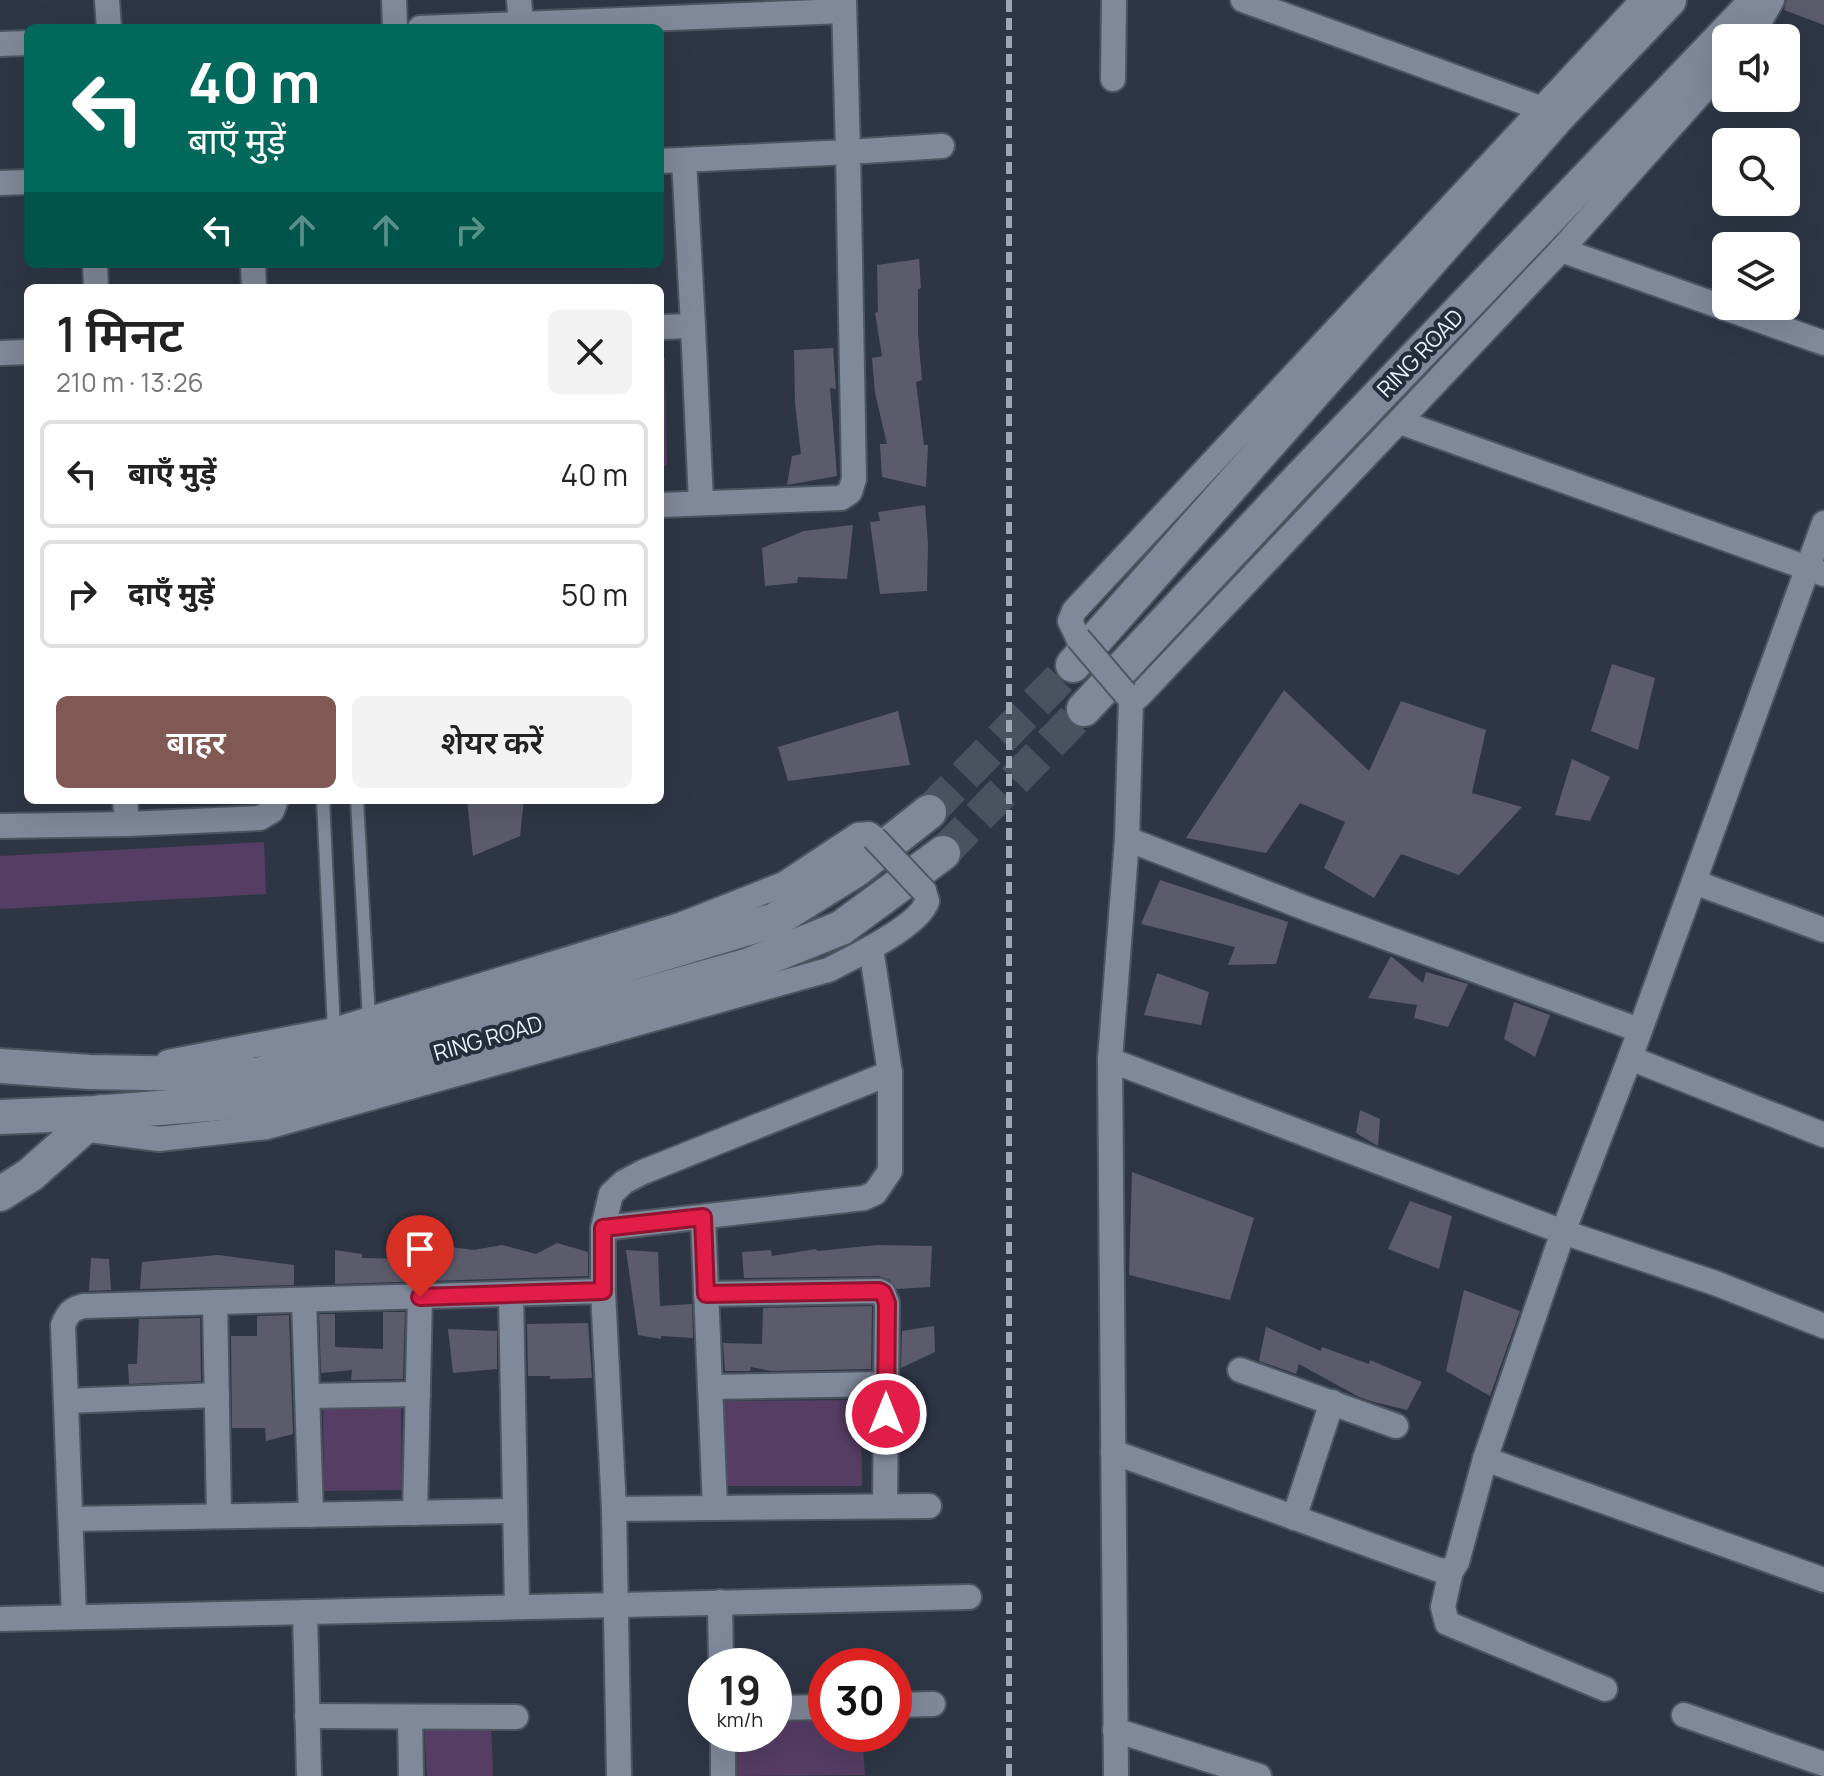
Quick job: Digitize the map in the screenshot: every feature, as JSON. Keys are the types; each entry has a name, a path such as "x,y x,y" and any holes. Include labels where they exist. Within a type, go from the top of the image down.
{"street":[{"path":"107,0 109,24"},
{"path":"394,0 395,24"},
{"path":"1113,79 1114,0"},
{"path":"1243,0 1540,108"},
{"path":"1643,0 1074,611 1070,621 1076,652 1128,695 1138,697 1561,250 1712,81"},
{"path":"1076,652 1560,114 1669,0"},
{"name":"RING ROAD","path":"1084,709 1299,479 1758,0"},
{"path":"1758,24 1772,0"},
{"path":"445,24 520,12 844,6 852,486 847,496 841,498 664,505"},
{"path":"0,44 24,43"},
{"path":"701,502 693,326 672,160 942,146"},
{"path":"0,183 24,182"},
{"path":"1561,250 1824,343"},
{"path":"664,327 693,326"},
{"path":"0,353 24,352"},
{"path":"1400,422 1816,571"},
{"path":"1605,1689 1453,1628 1443,1617 1443,1607 1485,1459 1563,1232 1694,882 1816,571 1824,523"},
{"path":"1116,1776 1110,1060 1127,839 1128,695"},
{"path":"0,826 126,812 260,818 272,811 275,804"},
{"name":"RING ROAD","path":"0,1066 90,1072 258,1075 775,920 857,869 929,812"},
{"path":"0,1194 30,1175 91,1120 159,1139 267,1127 828,970 871,948 918,916 927,901 924,891 874,838 869,834 858,835 784,884 680,925 334,1030 192,1058 90,1072"},
{"path":"1127,839 1313,911 1639,1030"},
{"name":"RING ROAD","path":"0,1117 91,1120 273,1099 749,965 841,928 943,853"},
{"path":"1694,882 1824,930"},
{"path":"603,1228 864,1198 875,1193 890,1171 890,1073 871,948"},
{"path":"1630,1058 1824,1135"},
{"path":"1110,1060 1563,1232 1715,1283 1824,1326"},
{"path":"619,1776 614,1509 603,1291 603,1228 611,1194 624,1182 643,1172 890,1073"},
{"path":"703,1217 715,1508"},
{"path":"74,1617 63,1325 67,1314 74,1308 603,1291"},
{"path":"706,1294 883,1293 887,1303 885,1506"},
{"path":"511,1294 517,1607"},
{"path":"415,1513 420,1297"},
{"path":"304,1300 311,1515"},
{"path":"215,1302 219,1516"},
{"path":"1240,1370 1396,1426"},
{"path":"710,1387 886,1384"},
{"path":"307,1396 418,1394"},
{"path":"66,1401 217,1395"},
{"path":"1294,1518 1332,1402"},
{"path":"1113,1452 1439,1570 1451,1571"},
{"path":"1485,1459 1824,1580"},
{"path":"614,1509 929,1506"},
{"path":"71,1519 515,1511"},
{"path":"0,1619 969,1597"},
{"path":"720,1602 721,1648"},
{"path":"305,1612 309,1776"},
{"path":"912,1705 933,1704"},
{"path":"1684,1715 1824,1764"},
{"path":"307,1716 516,1717"},
{"path":"410,1717 411,1776"},
{"path":"1115,1730 1259,1776"},
{"path":"723,1752 723,1776"}],"lane":[{"path":"323,804 334,1030"},
{"path":"357,804 369,1019"}],"shaded area":[{"path":"664,358 665,358 667,466 664,466"},
{"path":"264,842 266,894 0,909 0,856"},
{"path":"861,1400 862,1486 721,1486 721,1401"},
{"path":"401,1406 402,1490 324,1491 323,1408"},
{"path":"808,1716 808,1752 863,1752 865,1775 730,1776 728,1752 792,1752 792,1718"},
{"path":"491,1720 493,1776 427,1776 424,1723"}],"building":[{"path":"1787,0 1824,0 1824,25 1784,10"},
{"path":"919,259 918,334 922,380 916,382 924,445 928,445 926,487 882,477 880,444 887,444 875,393 872,358 882,356 875,313 878,312 877,265"},
{"path":"833,348 836,389 830,388 837,476 787,485 792,456 801,454 795,403 794,350"},
{"path":"925,505 927,591 880,594 870,522 880,521 878,512"},
{"path":"853,525 847,579 798,577 797,583 765,586 762,548 804,531"},
{"path":"1612,664 1655,678 1638,750 1591,731"},
{"path":"1284,690 1369,771 1401,701 1486,730 1472,793 1522,807 1459,875 1401,854 1374,898 1324,868 1345,822 1300,803 1266,853 1186,838"},
{"path":"898,711 910,765 788,781 778,747"},
{"path":"1572,759 1610,777 1590,821 1555,815"},
{"path":"467,804 524,804 520,836 473,856"},
{"path":"1160,880 1288,922 1276,964 1228,965 1235,947 1141,924"},
{"path":"1391,956 1423,983 1426,972 1468,984 1448,1027 1414,1018 1417,1005 1368,998"},
{"path":"1157,973 1209,992 1201,1025 1144,1015"},
{"path":"1514,1002 1550,1015 1535,1057 1504,1039"},
{"path":"1360,1110 1380,1119 1378,1146 1356,1133"},
{"path":"1132,1172 1254,1218 1230,1300 1129,1275"},
{"path":"1410,1201 1452,1216 1439,1269 1388,1249"},
{"path":"557,1243 588,1252 588,1276 335,1284 335,1250 362,1254 362,1258 426,1259 427,1254 451,1252 451,1247 474,1250 502,1245 536,1254"},
{"path":"877,1245 932,1246 930,1287 897,1289 890,1280 879,1276 744,1278 742,1252 771,1250 772,1256"},
{"path":"626,1250 658,1252 660,1306 692,1304 693,1338 661,1336 661,1339 638,1335"},
{"path":"218,1255 294,1265 294,1285 140,1289 142,1262"},
{"path":"91,1258 109,1259 111,1290 89,1291"},
{"path":"1464,1290 1520,1311 1490,1396 1446,1371"},
{"path":"872,1306 871,1369 771,1371 751,1367 750,1371 725,1371 723,1343 762,1344 763,1308"},
{"path":"383,1312 405,1312 403,1379 351,1380 352,1370 321,1373 319,1314 335,1314 335,1347 383,1349"},
{"path":"289,1315 293,1434 266,1441 265,1428 232,1428 231,1336 257,1336 257,1316"},
{"path":"200,1318 201,1381 129,1384 128,1364 137,1364 139,1319"},
{"path":"588,1323 592,1378 528,1376 527,1324"},
{"path":"934,1326 935,1352 901,1368 902,1331"},
{"path":"1266,1327 1321,1351 1322,1347 1369,1364 1370,1360 1422,1382 1407,1410 1359,1397 1299,1364 1296,1374 1259,1361"},
{"path":"448,1329 497,1331 497,1369 453,1373"}],"tunnel":[{"path":"929,812 1073,665"},
{"path":"943,853 1084,709"}],"railway":[{"path":"1009,0 1009,1776"}],"route":[{"path":"420,1297 603,1291 603,1228 703,1217 706,1294 883,1293 887,1303 886,1414"}]}
